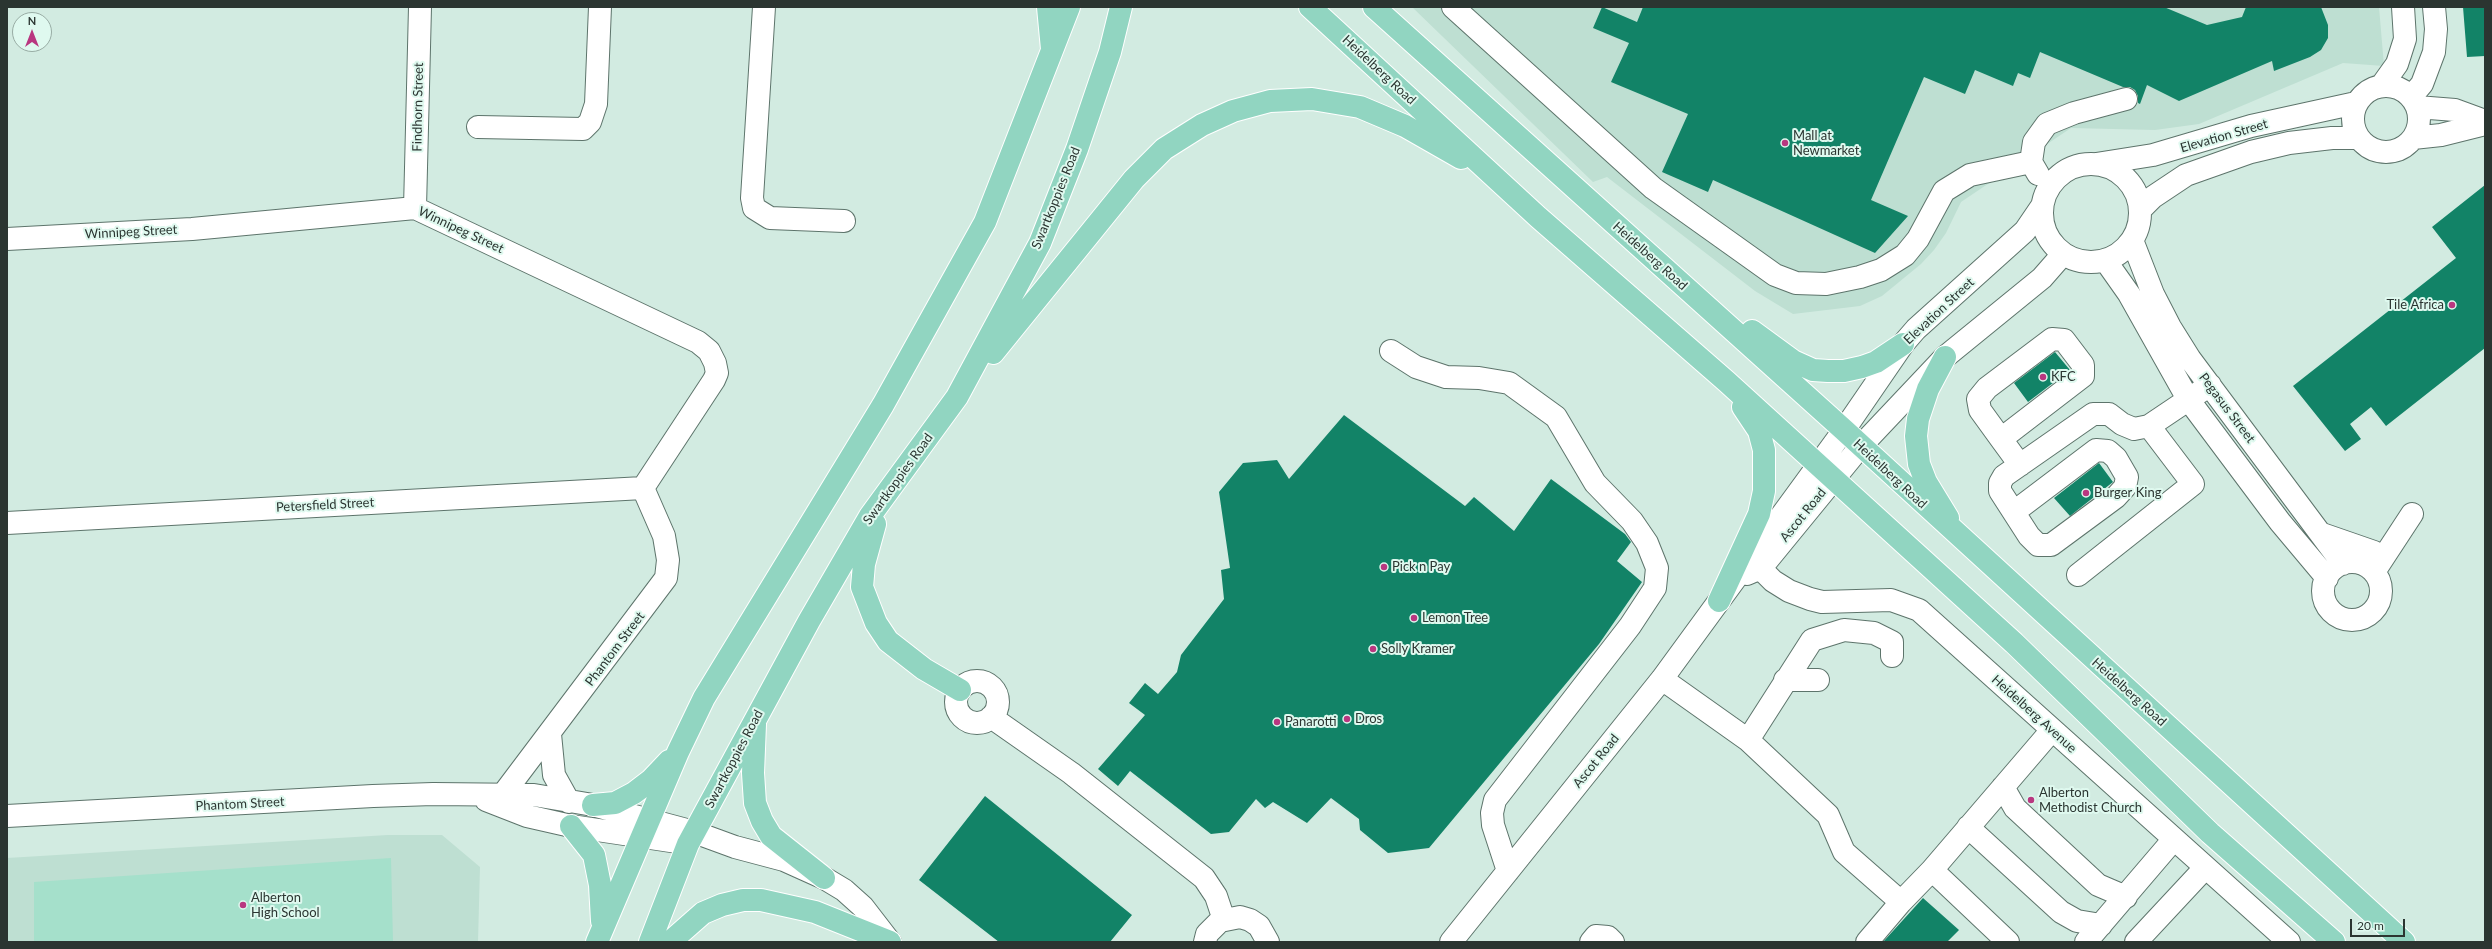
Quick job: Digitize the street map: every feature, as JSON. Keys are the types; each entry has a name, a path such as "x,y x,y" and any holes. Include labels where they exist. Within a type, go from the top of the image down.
{"main road":[{"path":"1048,7 1052,54"},
{"path":"600,933 678,752 704,698 883,406 985,222 1052,54 1069,7"},
{"name":"Swartkoppies Road","path":"650,942 691,838 808,621 862,529 957,397 1040,242 1077,149 1110,52 1121,7"},
{"name":"Heidelberg Road","path":"1310,7 1496,178 1726,381 2014,643 2210,833 2334,942"},
{"name":"Heidelberg Road","path":"1374,7 1844,430 1860,447 2404,942"},
{"path":"957,397 1134,179 1164,149 1202,125 1233,111 1270,101 1312,100 1360,107 1405,126 1496,178"},
{"path":"1656,262 1793,361 1813,370 1844,371 1862,367 1876,362 1902,344"},
{"path":"1945,357 1928,389 1918,419 1917,449 1926,482 1964,542"},
{"path":"1719,601 1759,514 1764,491 1765,472 1764,450 1759,431 1726,381"},
{"path":"892,486 871,531 864,564 862,586 867,603 876,623 888,641 924,669 960,690"},
{"path":"755,719 753,773 755,803 762,821 771,836 824,878"},
{"path":"593,805 615,803 634,793 651,780 678,752"},
{"path":"571,826 594,855 600,886 600,933"},
{"path":"670,942 702,913 736,902 761,900 815,912 890,942"}],"street":[{"name":"Findhorn Street","path":"415,208 420,7"},
{"path":"478,127 583,129 590,122 596,104 600,7"},
{"path":"764,7 752,198 754,208 770,218 844,221"},
{"path":"1453,7 1653,188 1775,275 1796,283 1826,284 1860,277 1881,270 1905,255 1918,239 1944,191 1970,175 2031,162"},
{"path":"2403,7 2405,39 2397,64 2382,85 2362,95 2356,104 2353,114 2353,125 2359,138 2368,147 2384,152 2395,151 2413,138 2441,135 2485,124"},
{"path":"2413,138 2419,122 2414,102 2434,52 2436,29 2434,7"},
{"path":"2382,85 2393,86 2414,102 2455,110 2485,121"},
{"path":"2045,198 2031,162 2034,142 2048,124 2074,113 2126,99"},
{"name":"Elevation Street","path":"1825,472 1844,430 1902,344 1916,329 2025,231 2057,178 2070,169 2159,154 2251,126 2356,104"},
{"name":"Elevation Street","path":"2140,210 2153,197 2186,175 2251,152 2289,143 2332,138 2359,138"},
{"name":"Elevation Street","path":"2045,198 2042,220 2046,233 2053,245 2063,254 2084,261 2105,260 2120,252 2132,240 2138,226 2140,210 2136,195 2128,181 2116,171 2101,166 2091,165"},
{"name":"Winnipeg Street","path":"7,239 192,229 415,208 698,342 709,352 715,363 717,373 714,380 643,488"},
{"name":"Pegasus Street","path":"2105,260 2129,294 2188,399 2280,522 2327,578 2324,597 2327,606 2341,618 2360,619 2369,615 2380,599 2381,590 2362,563 2322,534 2210,385 2170,327 2141,267 2132,240"},
{"path":"1825,472 1860,447 1945,357 2042,278 2063,254"},
{"path":"2001,439 2083,376 2083,365 2064,340 2052,340 1987,388 1978,399 1980,410 2001,439 2020,465"},
{"path":"1391,350 1416,367 1446,377 1479,378 1509,383 1556,417 1595,483 1632,521 1647,543 1657,568 1655,588 1630,626 1495,800 1492,813 1493,825 1508,871"},
{"path":"2014,512 2096,450 2108,451 2116,458 2127,477 2125,487 2116,497 2050,545 2038,545 2029,536 2000,491 2000,483 2004,476 2093,414 2109,414 2122,424 2134,429 2149,426 2210,385"},
{"path":"2078,575 2193,484 2149,426"},
{"name":"Ascot Road","path":"1451,942 1662,679 1736,578 1755,562 1825,472"},
{"name":"Petersfield Street","path":"7,523 643,488"},
{"name":"Phantom Street","path":"502,799 666,578 668,560 664,536 643,488"},
{"path":"2327,578 2332,571 2362,563 2396,536 2412,514"},
{"path":"2322,534 2362,563"},
{"name":"Heidelberg Avenue","path":"1755,562 1773,581 1783,588 1810,599 1822,602 1891,600 1919,610 2288,942"},
{"path":"1748,740 1812,640 1832,632 1844,630 1874,633 1892,642 1892,656"},
{"path":"1662,679 1748,740 1828,815 1844,852 1901,902"},
{"path":"1786,680 1818,680"},
{"path":"972,681 983,681 991,685 996,692 998,701 997,710 991,717 980,722 963,718 959,713 956,701 960,690 972,681"},
{"path":"991,717 1070,773 1204,878 1216,896 1224,920"},
{"path":"1867,942 1901,902 1932,870 2052,730"},
{"path":"550,734 554,775 569,802"},
{"path":"2003,787 2015,808 2098,885 2126,897"},
{"name":"Phantom Street","path":"7,816 373,796 474,795 502,799 534,795 593,805 646,828 735,847 784,860 824,878 844,890 863,907 890,942"},
{"name":"Phantom Street","path":"502,799 527,816 571,826 646,828"},
{"path":"1968,827 2061,912 2077,921 2101,925"},
{"path":"2086,942 2174,839"},
{"path":"2136,942 2206,868"},
{"path":"1932,870 2008,942"},
{"path":"1205,942 1211,928 1224,920 1240,917 1250,920 1259,926 1268,942"},
{"path":"1591,942 1596,936 1608,937 1613,942"}],"shaded area":[{"path":"1412,7 2379,7 2384,66 2343,63 2199,124 2155,130 2071,128 1961,202 1946,233 1934,250 1921,264 1882,296 1860,306 1793,314 1755,291 1607,177 1593,182"},
{"name":"Alberton High School","path":"388,835 442,835 480,867 478,942 7,942 7,858"}],"green space":[{"path":"391,858 393,942 34,942 34,882"}],"building":[{"name":"Mall at Newmarket","path":"1602,7 1637,22 1643,7 2164,7 2207,25 2242,17 2246,7 2321,7 2328,25 2328,38 2321,50 2310,57 2274,71 2272,61 2179,101 2147,85 2140,104 2138,103 2138,96 2135,90 2130,87 2123,87 2040,52 2030,78 2018,73 2013,86 1975,70 1965,94 1924,77 1871,200 1908,216 1875,253 1713,180 1708,192 1662,172 1688,114 1611,82 1629,43 1593,28"},
{"path":"2463,7 2485,7 2485,56 2467,57"},
{"path":"2485,185 2485,348 2386,426 2371,407 2350,424 2361,439 2345,451 2293,386 2456,258 2432,227"},
{"name":"KFC","path":"2055,352 2070,370 2028,402 2014,383"},
{"name":"Lemon Tree","path":"1344,415 1465,506 1474,497 1514,531 1551,479 1625,534 1631,542 1617,561 1642,582 1599,644 1429,848 1388,853 1360,830 1359,819 1331,798 1307,823 1273,802 1265,808 1256,799 1229,832 1211,834 1130,771 1118,786 1098,769 1145,715 1129,703 1145,683 1158,694 1177,672 1181,655 1224,599 1221,570 1230,568 1219,492 1243,463 1277,460 1289,479"},
{"name":"Burger King","path":"2099,463 2113,482 2070,516 2054,498"},
{"path":"985,796 1132,915 1110,942 999,942 919,880"},
{"path":"1923,898 1959,930 1947,942 1883,942"}],"place":[{"name":"Mall at Newmarket","path":"1785,143"},
{"name":"Tile Africa","path":"2452,305"},
{"name":"KFC","path":"2043,377"},
{"name":"Burger King","path":"2086,493"},
{"name":"Pick n Pay","path":"1384,567"},
{"name":"Lemon Tree","path":"1414,618"},
{"name":"Solly Kramer","path":"1373,649"},
{"name":"Dros","path":"1347,719"},
{"name":"Panarotti","path":"1277,722"},
{"name":"Alberton Methodist Church","path":"2031,800"},
{"name":"Alberton High School","path":"243,905"}]}
